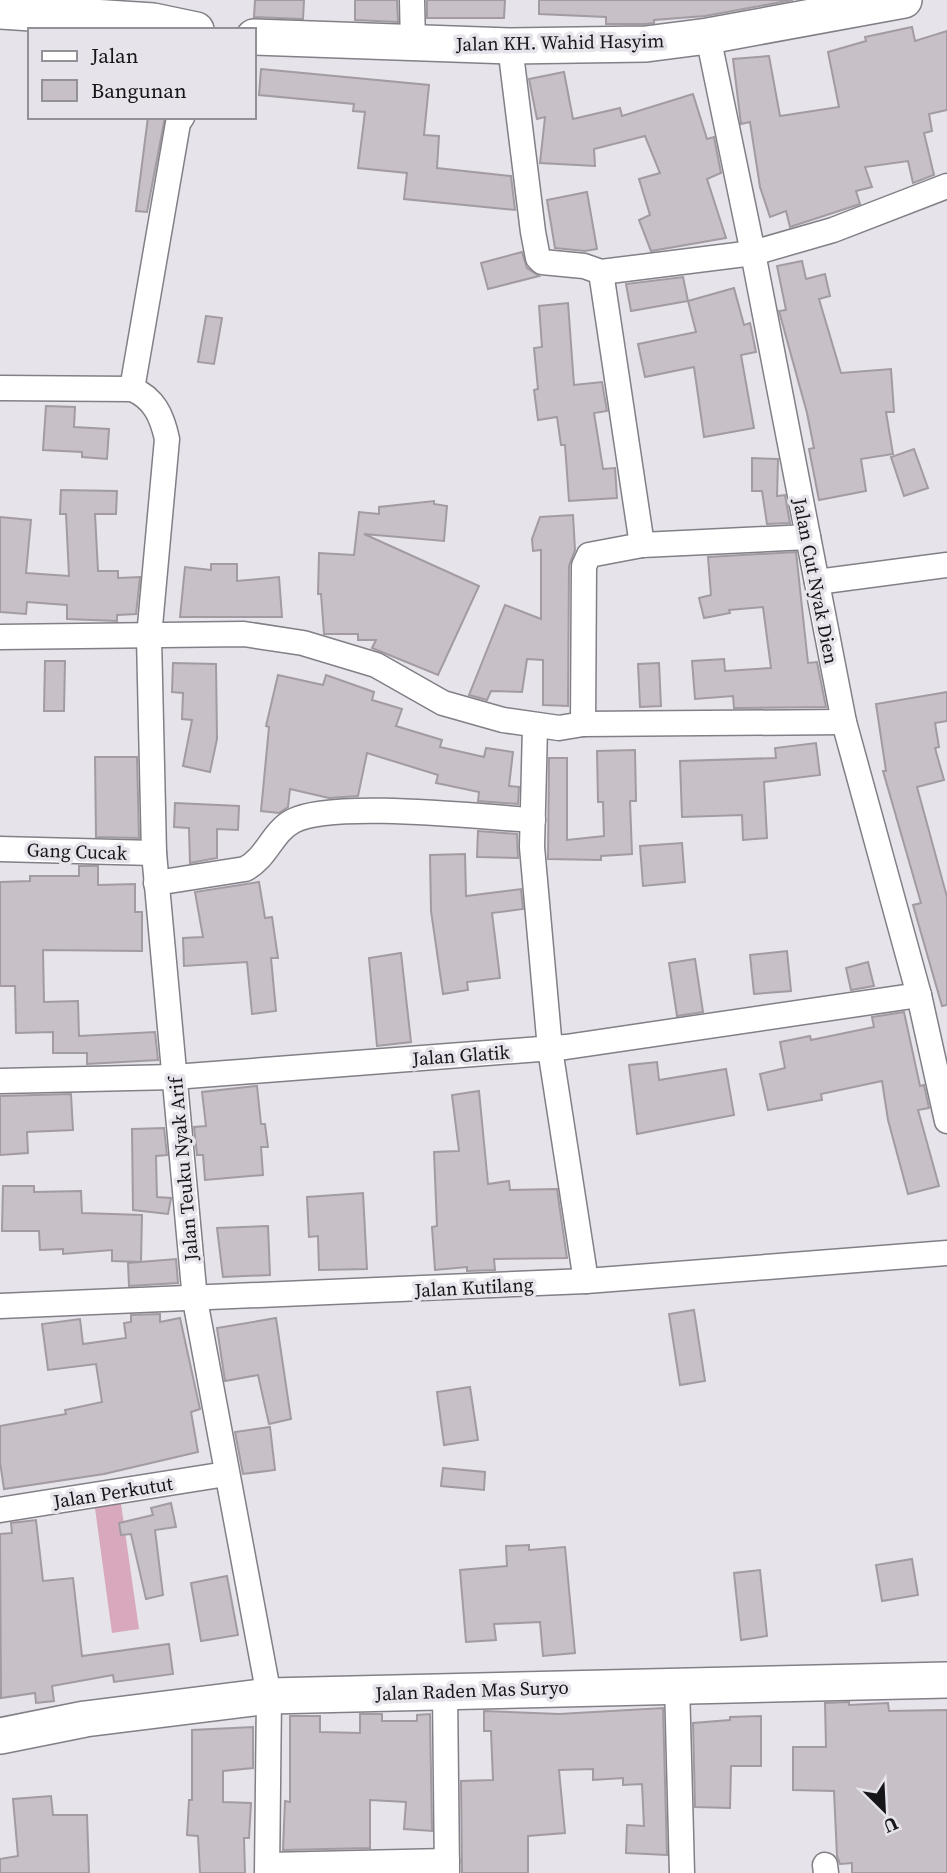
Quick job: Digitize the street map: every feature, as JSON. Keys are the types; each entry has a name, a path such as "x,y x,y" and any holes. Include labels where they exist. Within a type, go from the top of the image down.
{"street":[{"path":"412,0 412,43"},
{"name":"Jalan KH. Wahid Hasyim","path":"256,37 510,46 646,44 708,36 904,0"},
{"path":"0,11 153,21 186,28"},
{"name":"Jalan Cut Nyak Dien","path":"708,36 844,722 919,995 939,1053 947,1121"},
{"path":"510,46 519,141 538,258 542,262 584,266 601,272 753,253 833,230 947,186"},
{"path":"0,388 132,388 181,119"},
{"path":"601,272 642,545"},
{"name":"Jalan Teuku Nyak Arif","path":"132,388 146,395 155,406 163,418 167,439 149,637 156,883 195,1300 269,1696 268,1869"},
{"path":"583,724 584,566 589,555 602,550 642,545 808,537"},
{"path":"817,582 947,565"},
{"path":"0,636 149,637 244,634 303,643 376,665 443,703 535,727 559,729 583,724 844,722"},
{"path":"535,727 532,847 550,1049 586,1281"},
{"path":"156,883 245,869 257,863 284,827 318,812 533,820"},
{"name":"Gang Cucak","path":"0,849 154,853"},
{"name":"Jalan Glatik","path":"0,1081 174,1077 550,1049 919,995"},
{"name":"Jalan Kutilang","path":"0,1306 195,1300 586,1281 947,1253"},
{"name":"Jalan Perkutut","path":"0,1510 226,1474"},
{"name":"Jalan Raden Mas Suryo","path":"0,1736 85,1718 269,1696 677,1684 947,1680"},
{"path":"677,1684 682,1873"},
{"path":"268,1869 447,1867 445,1692"}],"shaded area":[{"path":"120,1497 139,1629 112,1633 94,1501"}],"building":[{"path":"255,0 304,0 303,19 254,17"},
{"path":"355,0 397,0 398,22 355,20"},
{"path":"427,0 505,0 504,18 427,18"},
{"path":"539,0 793,0 705,16 654,20 654,23 606,24 606,17 539,14"},
{"path":"912,27 915,41 947,31 947,110 929,114 932,131 924,133 934,175 913,183 908,161 865,167 872,187 856,191 860,204 790,227 786,211 770,217 760,187 750,122 741,124 733,59 769,56 780,116 839,107 828,52 866,41 865,37"},
{"path":"261,69 429,85 424,135 439,136 437,168 511,176 515,210 404,199 407,173 358,168 365,112 353,111 354,104 259,95"},
{"path":"564,72 573,119 620,108 622,116 693,94 707,139 714,137 721,173 707,179 726,238 651,251 639,220 650,215 639,179 660,173 645,136 594,149 595,166 540,163 545,117 537,119 529,79"},
{"path":"148,119 165,119 147,212 136,211"},
{"path":"587,192 597,249 585,251 555,248 547,200"},
{"path":"522,252 527,268 539,276 488,289 481,263"},
{"path":"802,261 806,279 825,274 830,296 819,299 841,373 891,369 894,412 886,412 893,454 861,459 866,491 819,500 809,449 814,448 807,413 779,311 786,310 777,266"},
{"path":"683,277 688,301 631,311 626,284"},
{"path":"734,288 744,325 750,323 756,352 741,355 754,428 704,437 694,367 645,377 638,344 696,332 688,301"},
{"path":"568,303 574,385 602,382 607,411 594,413 603,469 615,468 617,498 569,501 565,445 561,445 557,417 538,420 534,390 538,389 534,348 542,347 539,306"},
{"path":"206,316 222,318 214,364 198,362"},
{"path":"46,406 75,407 74,427 109,429 107,459 82,457 82,452 43,450"},
{"path":"914,449 928,488 904,496 891,457"},
{"path":"752,458 778,459 777,496 785,495 790,523 767,524 762,491 752,491"},
{"path":"61,490 117,491 116,514 95,514 98,571 118,571 118,578 140,577 136,614 117,615 117,621 67,619 67,605 27,602 26,614 0,612 0,517 31,520 26,573 69,576 66,514 60,514"},
{"path":"434,501 434,504 447,506 444,541 364,534 479,586 438,675 372,648 376,640 358,640 358,634 324,634 321,594 318,594 319,553 354,555 359,512 379,514 379,507"},
{"path":"573,515 575,550 569,566 568,706 543,705 543,660 527,659 522,692 491,691 487,700 469,695 505,605 541,619 541,550 533,551 532,539 540,517"},
{"path":"796,552 808,663 817,662 826,707 734,708 733,696 695,699 692,661 724,659 725,671 771,668 763,607 729,610 730,613 704,618 699,598 711,595 708,557"},
{"path":"211,564 237,564 237,581 279,577 282,617 180,617 185,567 211,570"},
{"path":"45,661 65,661 64,711 44,711"},
{"path":"173,663 216,664 217,739 210,772 183,766 192,720 182,719 183,693 172,692"},
{"path":"659,663 661,706 640,707 638,664"},
{"path":"278,675 323,685 326,675 374,692 372,700 402,709 396,726 442,740 440,747 484,757 486,748 513,752 509,786 519,787 518,804 478,801 479,792 436,783 438,775 367,753 358,796 329,798 290,789 288,807 279,813 261,811 269,727 266,726"},
{"path":"947,692 947,721 935,723 939,747 935,748 944,780 917,787 947,897 947,1005 942,1006 913,905 921,903 883,771 886,771 876,704"},
{"path":"816,743 820,775 764,782 767,838 743,840 742,815 682,817 680,761 776,758 775,748"},
{"path":"635,750 636,801 630,801 632,854 601,856 601,860 548,859 549,758 567,758 567,840 604,836 603,802 598,802 597,751"},
{"path":"95,757 137,757 139,838 96,837"},
{"path":"175,803 239,806 238,830 217,829 217,858 190,863 189,828 174,827"},
{"path":"478,831 517,834 518,858 477,857"},
{"path":"682,843 685,882 643,886 640,846"},
{"path":"465,854 466,896 521,889 523,909 492,913 500,978 467,982 468,990 443,994 431,911 430,855"},
{"path":"79,866 98,866 98,885 135,884 135,912 142,912 142,951 43,950 44,1002 78,1001 79,1036 155,1032 158,1060 87,1064 87,1053 53,1053 53,1032 16,1033 15,986 0,986 0,882 30,881 30,876 79,876"},
{"path":"259,882 265,918 272,917 278,958 271,958 276,1011 252,1014 247,962 184,966 183,938 203,937 195,892"},
{"path":"787,951 791,991 754,994 750,955"},
{"path":"401,953 411,1042 377,1046 369,958"},
{"path":"695,959 703,1012 677,1016 669,963"},
{"path":"868,962 874,986 851,990 846,968"},
{"path":"904,1012 920,1086 924,1085 929,1108 918,1110 939,1186 908,1194 888,1120 882,1081 821,1094 822,1100 768,1110 760,1074 785,1068 780,1042 810,1036 811,1040 874,1027 872,1017"},
{"path":"657,1062 659,1080 726,1069 734,1115 637,1134 629,1065"},
{"path":"257,1086 261,1124 265,1124 268,1147 261,1147 263,1175 205,1180 203,1155 197,1155 194,1127 206,1126 202,1092"},
{"path":"479,1091 488,1184 509,1181 510,1190 557,1189 567,1258 494,1259 495,1270 467,1271 467,1267 435,1270 432,1227 437,1226 434,1152 459,1151 452,1095"},
{"path":"71,1094 73,1130 27,1132 28,1153 0,1155 0,1096"},
{"path":"164,1128 167,1155 156,1156 157,1197 171,1198 168,1214 133,1210 132,1129"},
{"path":"3,1186 34,1186 34,1192 81,1191 82,1213 142,1215 141,1262 112,1261 112,1250 63,1254 63,1249 40,1250 39,1231 2,1231"},
{"path":"363,1193 367,1269 319,1270 318,1236 309,1237 307,1197"},
{"path":"268,1226 270,1275 223,1277 217,1228"},
{"path":"176,1259 178,1283 129,1286 128,1263"},
{"path":"694,1310 705,1381 680,1385 669,1314"},
{"path":"160,1314 160,1322 180,1318 200,1409 191,1412 198,1452 104,1474 4,1489 0,1462 0,1426 66,1414 65,1410 102,1402 96,1364 48,1370 42,1324 80,1319 83,1344 126,1338 124,1323 131,1322 131,1315"},
{"path":"276,1318 291,1419 269,1424 258,1375 225,1381 217,1328"},
{"path":"470,1387 478,1440 444,1445 437,1392"},
{"path":"270,1427 275,1470 243,1474 235,1432"},
{"path":"443,1468 485,1472 484,1490 441,1486"},
{"path":"171,1503 176,1527 155,1530 163,1595 146,1599 131,1534 121,1535 119,1523 153,1515 151,1508"},
{"path":"36,1520 43,1581 73,1578 82,1656 169,1644 173,1674 114,1682 113,1675 52,1686 54,1701 36,1703 35,1693 1,1698 0,1534 12,1533 11,1523"},
{"path":"529,1545 529,1550 565,1547 575,1653 543,1656 540,1622 494,1624 496,1640 466,1642 460,1570 507,1566 506,1546"},
{"path":"912,1559 918,1595 882,1601 876,1565"},
{"path":"760,1570 767,1636 741,1640 734,1573"},
{"path":"227,1576 238,1635 201,1641 191,1583"},
{"path":"849,1702 849,1705 888,1703 889,1711 947,1710 947,1873 852,1873 852,1863 840,1864 837,1856 834,1791 793,1790 793,1747 826,1747 825,1703"},
{"path":"663,1708 667,1855 626,1853 627,1825 644,1826 642,1784 623,1785 623,1778 593,1780 593,1769 559,1770 565,1833 528,1836 528,1873 462,1873 461,1781 493,1780 491,1731 484,1731 484,1711 559,1714"},
{"path":"360,1714 382,1714 382,1721 417,1721 417,1715 430,1714 432,1831 404,1829 406,1802 370,1800 370,1848 283,1850 285,1801 290,1802 290,1716 320,1716 320,1732 360,1733"},
{"path":"761,1716 761,1766 731,1766 730,1808 695,1807 693,1723 730,1720 730,1717"},
{"path":"253,1727 253,1768 223,1771 223,1802 251,1803 249,1838 244,1838 245,1873 200,1873 198,1836 187,1835 189,1800 192,1800 192,1730"},
{"path":"51,1796 53,1815 87,1815 89,1873 0,1873 0,1859 18,1856 13,1799"}]}
